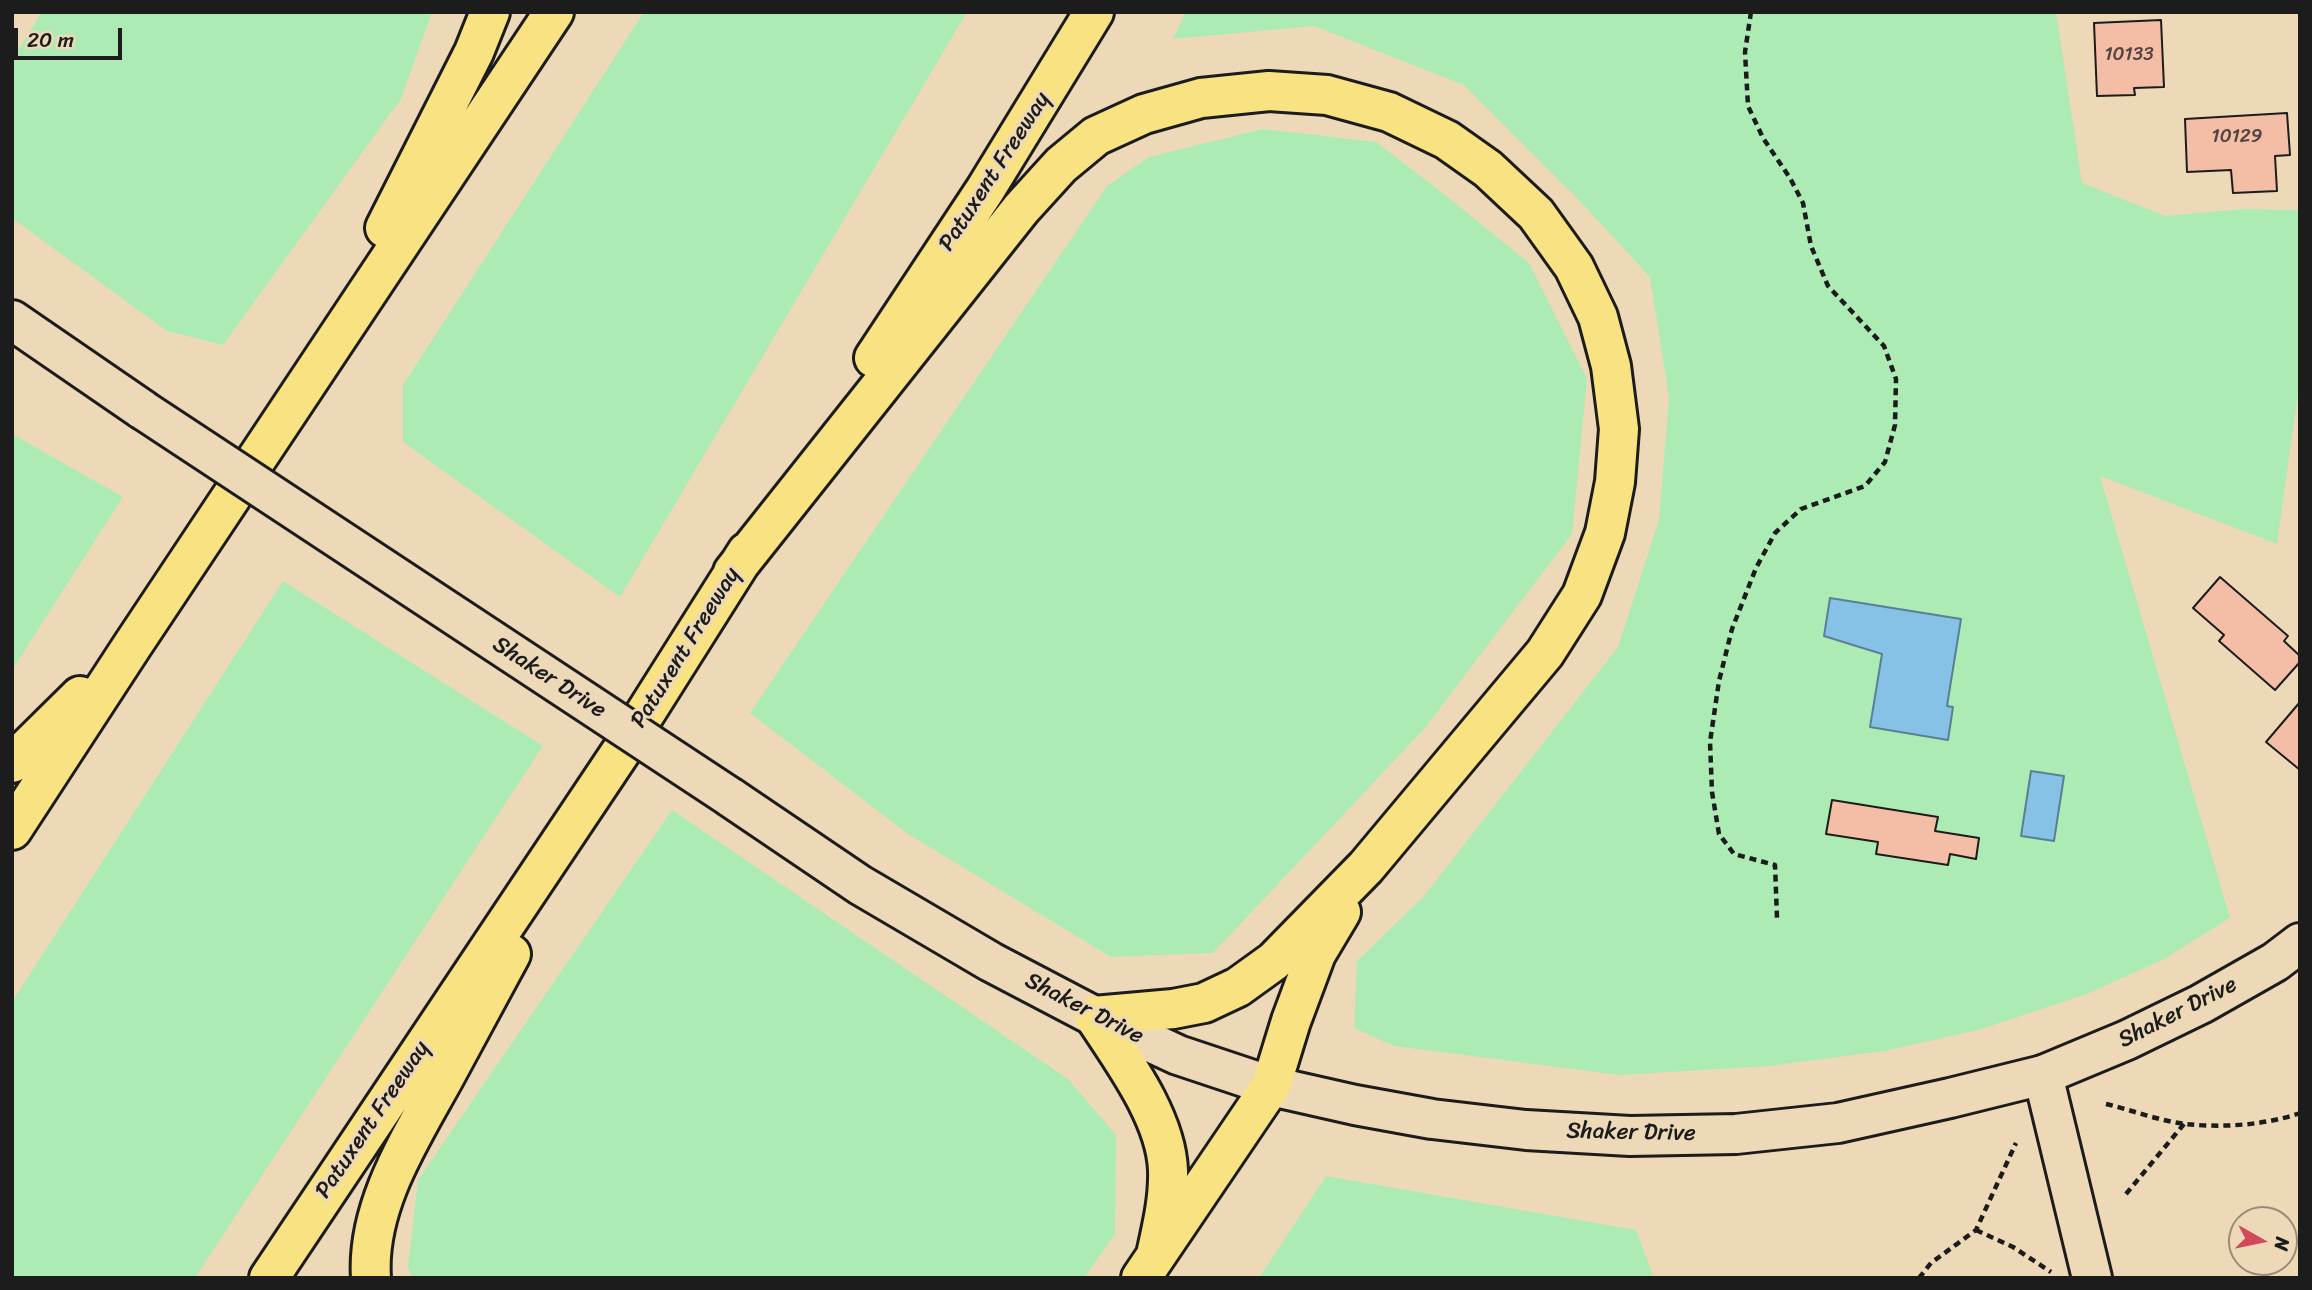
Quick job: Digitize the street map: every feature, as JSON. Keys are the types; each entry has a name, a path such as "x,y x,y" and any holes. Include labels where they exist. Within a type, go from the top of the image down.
{"highway":[{"path":"308,381 474,52 489,12"},
{"path":"12,830 554,12"},
{"name":"Patuxent Freeway","path":"269,1278 622,750 733,572 985,190 1094,12"},
{"path":"733,572 1021,209 1061,165 1096,136 1144,114 1201,98 1269,91 1327,96 1389,112 1447,139 1488,169 1536,214 1574,267 1598,317 1611,366 1619,429 1615,482 1605,533 1582,595 1545,653 1366,867 1274,961 1238,987 1204,1003 1173,1009 1094,1016 1151,1111 1163,1142 1168,1168 1166,1203 1148,1266"},
{"path":"12,763 132,646"},
{"path":"371,1278 370,1264 376,1222 393,1177 416,1129 622,750"},
{"path":"1148,1266 1271,1086 1316,954 1366,867"}],"street":[{"name":"Shaker Drive","path":"12,320 143,410 860,885 991,962 1094,1016 1178,1055 1271,1086 1432,1119 1526,1130 1630,1136 1735,1134 1838,1123 2042,1075 2127,1040 2201,1004 2275,962 2300,943"},
{"path":"2042,1075 2092,1278"}],"path":[{"path":"1751,12 1745,52 1748,106 1763,138 1803,203 1811,246 1828,286 1884,346 1896,379 1895,425 1885,462 1865,485 1801,509 1775,533 1756,568 1732,629 1719,681 1710,742 1712,792 1719,834 1734,854 1775,864 1777,918"},
{"path":"2106,1104 2184,1124 2231,1125 2300,1112"},
{"path":"2126,1194 2184,1124"},
{"path":"1919,1278 1931,1263 1976,1230 2016,1143"},
{"path":"1976,1230 2013,1247 2051,1273"}],"green space":[{"path":"42,12 432,12 401,99 223,345 167,331 12,218 12,60"},
{"path":"644,12 967,12 620,597 403,442 403,385"},
{"path":"1186,12 2056,12 2082,183 2165,216 2242,209 2300,210 2300,379 2277,544 2100,476 2230,918 2164,959 2087,994 1978,1030 1885,1051 1769,1066 1620,1075 1394,1046 1354,1028 1357,961 1424,896 1618,647 1659,520 1669,397 1650,277 1579,200 1464,85 1314,26 1173,39"},
{"path":"1263,129 1376,142 1529,263 1587,379 1572,534 1425,728 1213,953 1111,957 908,834 750,713 1107,186 1149,157"},
{"path":"12,434 123,497 12,670"},
{"path":"283,581 543,746 195,1278 12,1278 12,1002"},
{"path":"672,810 1068,1079 1116,1135 1115,1234 1084,1278 412,1278 408,1267 418,1180"},
{"path":"1326,1176 1636,1230 1654,1278 1259,1278"}],"water":[{"path":"1830,598 1961,619 1947,706 1953,707 1948,740 1870,727 1882,654 1824,636"},
{"path":"2031,771 2064,776 2054,841 2021,836"}],"building":[{"path":"2161,20 2164,87 2134,88 2135,95 2097,96 2094,23"},
{"path":"2287,113 2290,155 2275,156 2277,191 2233,193 2231,170 2187,172 2185,119"},
{"path":"2220,577 2288,636 2284,641 2300,656 2300,662 2275,690 2219,641 2224,635 2193,608"},
{"path":"2300,702 2300,770 2266,742"},
{"path":"1832,800 1938,817 1935,831 1979,838 1976,859 1950,854 1948,865 1876,854 1878,842 1826,834"}]}
